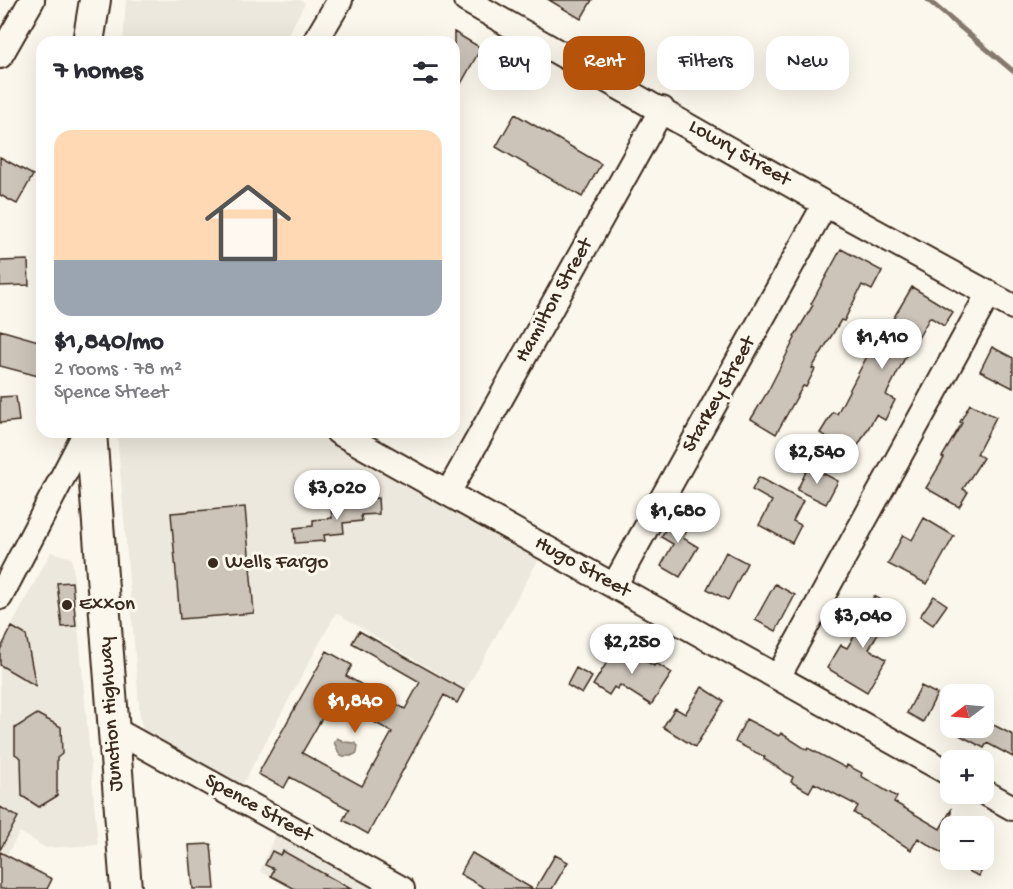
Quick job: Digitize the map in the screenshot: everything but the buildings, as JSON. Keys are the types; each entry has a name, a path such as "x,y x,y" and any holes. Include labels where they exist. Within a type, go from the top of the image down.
{"main road":[{"path":"89,36 95,0"},
{"name":"Junction Highway","path":"91,438 126,889"}],"street":[{"path":"319,36 340,0"},
{"name":"Lowry Street","path":"466,0 662,109 825,204 1013,307"},
{"path":"0,56 26,2"},
{"name":"Hamilton Street","path":"448,494 662,109"},
{"name":"Starkey Street","path":"614,586 825,204"},
{"path":"778,677 989,293"},
{"path":"0,597 83,438"},
{"name":"Hugo Street","path":"349,438 940,768"},
{"name":"Spence Street","path":"113,729 402,889"},
{"path":"994,798 1013,808"}],"shaded area":[{"path":"126,0 300,0 305,3 287,36 123,36"},
{"path":"117,438 324,438 540,557 466,690 336,613 240,789 158,743 143,730 140,718"},
{"path":"51,552 72,558 98,845 46,848 20,832 0,867 0,647"},
{"path":"337,738 355,743 358,746 357,753 351,756 340,756 334,742"},
{"path":"275,835 373,889 292,889 260,871"}],"waterway":[{"path":"928,0 1013,71"}],"place":[{"name":"Wells Fargo","path":"213,563"},
{"name":"Exxon","path":"67,605"}]}
